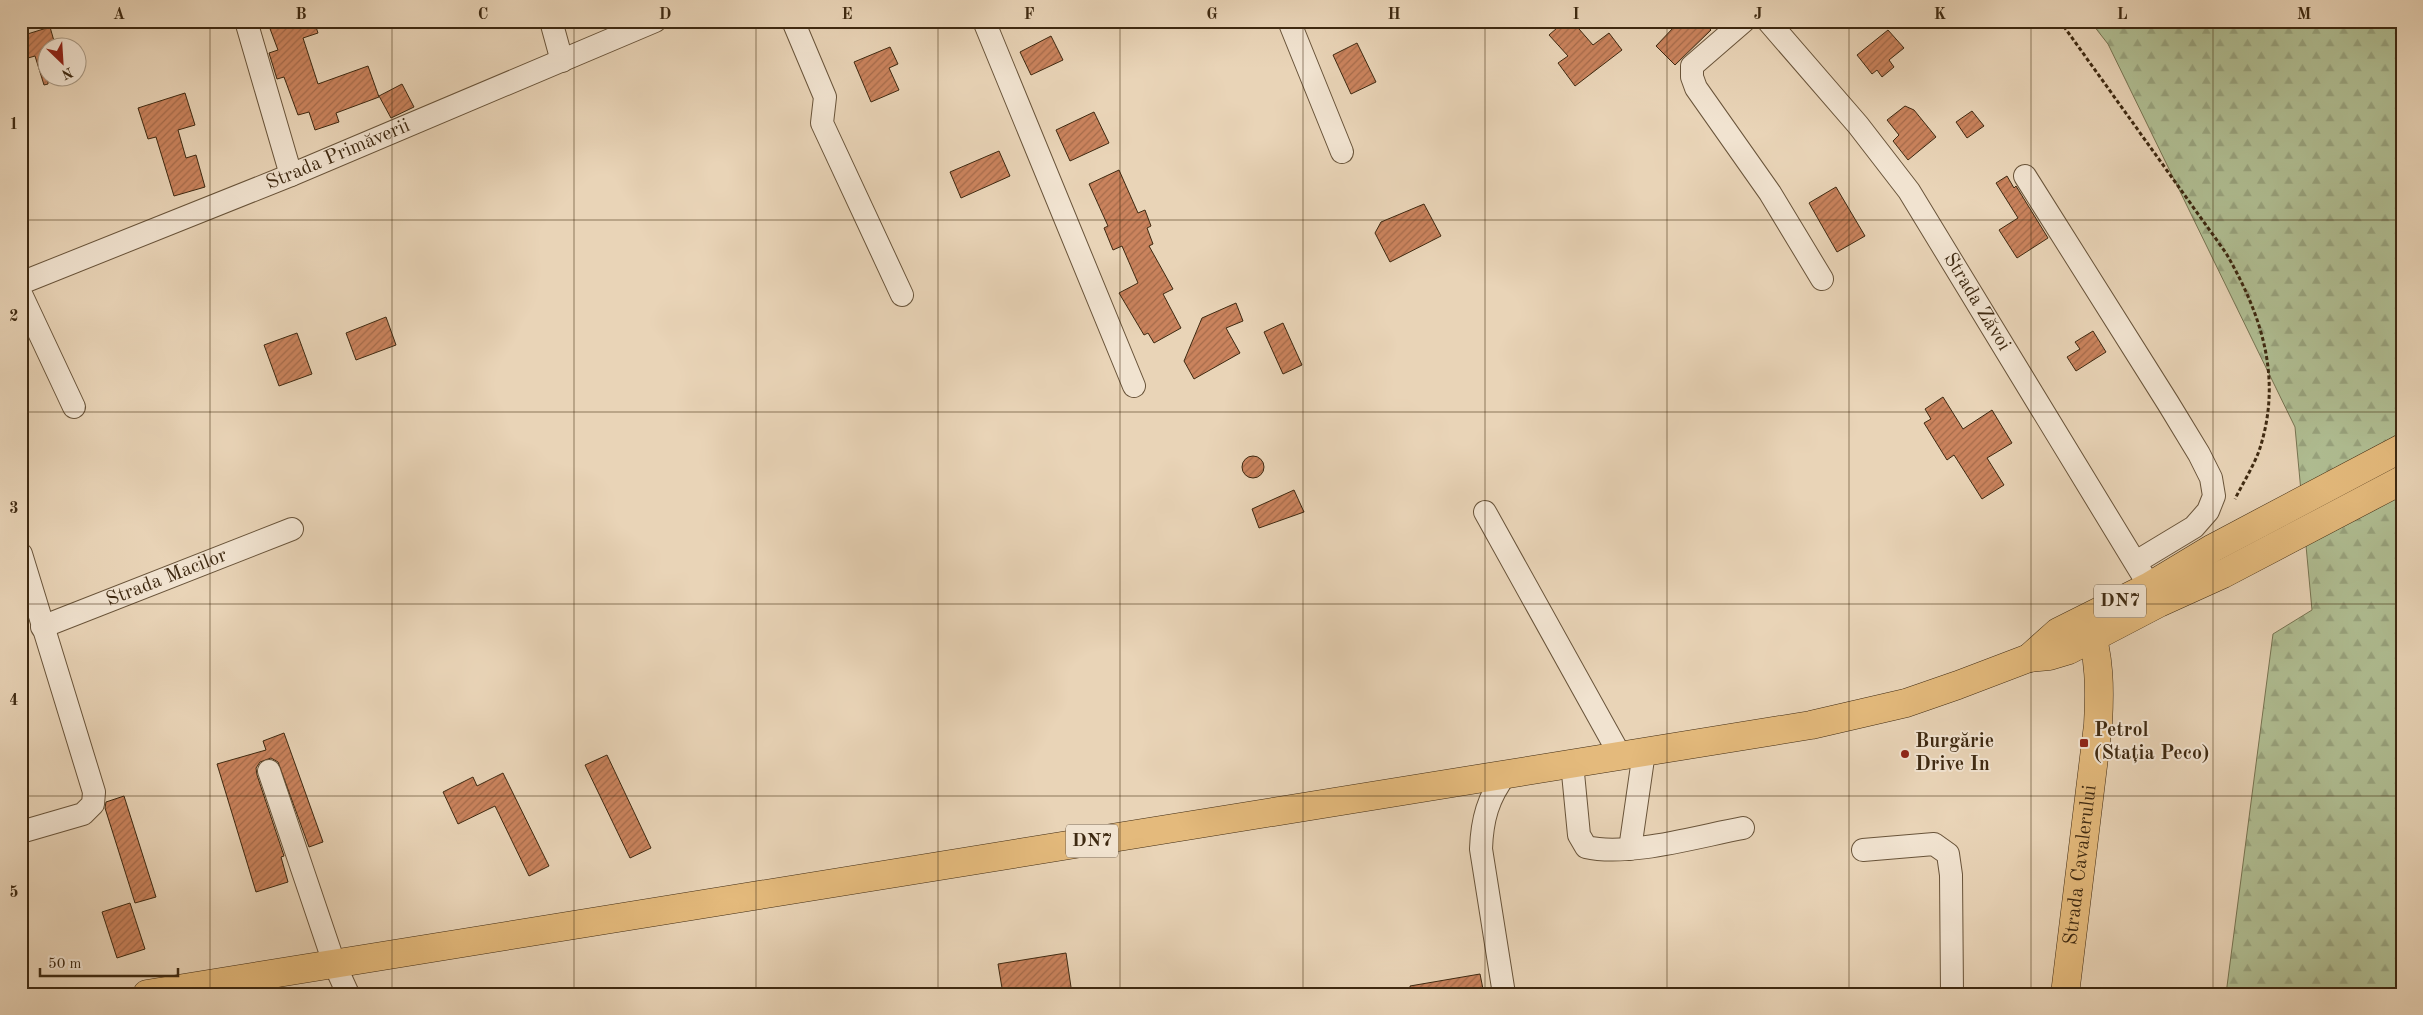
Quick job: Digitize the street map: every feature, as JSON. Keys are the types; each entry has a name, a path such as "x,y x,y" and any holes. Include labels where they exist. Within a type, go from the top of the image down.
{"main road":[{"name":"DN7","path":"148,994 1506,774 1856,715 1906,703 2029,658 2049,656 2070,650 2090,628 2155,594 2213,548 2402,448"},
{"name":"DN7","path":"2155,594 2223,574 2402,480"},
{"name":"Strada Cavalerului","path":"2065,994 2098,726 2100,684 2090,628"}],"street":[{"path":"246,21 291,175"},
{"path":"550,21 562,60"},
{"path":"793,21 825,97 822,122 902,295"},
{"path":"984,21 1134,386"},
{"path":"1289,21 1342,152"},
{"path":"1744,21 1692,66 1692,77 1696,88 1770,193 1822,279"},
{"name":"Strada Zăvoi","path":"1768,21 1858,125 1909,192 2155,594"},
{"name":"Strada Primăverii","path":"21,283 291,175 650,22"},
{"path":"2025,176 2174,411 2211,478 2214,496 2208,511 2194,527 2136,562"},
{"path":"21,294 74,407"},
{"path":"1485,512 1632,753 1630,849"},
{"name":"Strada Macilor","path":"42,627 292,529"},
{"path":"21,554 94,792 93,804 83,814 21,832"},
{"path":"1572,763 1578,835 1586,847 1604,851 1630,849 1744,828"},
{"path":"269,771 334,964 348,994"},
{"path":"1504,994 1481,849 1482,826 1487,806 1494,789 1506,774"},
{"path":"1863,850 1934,844 1948,854 1951,875 1952,994"}],"path":[{"path":"2060,21 2226,253 2247,289 2259,322 2268,371 2268,412 2258,452 2234,500"}],"green space":[{"path":"2090,21 2394,21 2402,37 2402,994 2226,994 2273,634 2312,610 2295,427 2108,44"}],"building":[{"path":"277,21 314,21 318,33 303,38 318,84 368,66 379,97 336,113 339,122 315,130 309,112 298,115 284,77 277,79 269,53 278,50 269,26"},
{"path":"1565,21 1572,21 1593,45 1609,33 1622,50 1575,86 1558,63 1568,56 1549,35"},
{"path":"1686,21 1702,21 1711,30 1675,65 1656,46 1674,27"},
{"path":"50,27 53,38 38,38 38,66 35,56 21,60 21,36"},
{"path":"1888,30 1904,48 1889,60 1894,67 1882,77 1877,70 1872,74 1857,55"},
{"path":"1051,36 1063,60 1031,75 1020,52"},
{"path":"1357,43 1376,82 1351,94 1333,55"},
{"path":"890,47 898,64 889,68 899,90 871,102 854,62"},
{"path":"402,84 414,107 391,118 379,96"},
{"path":"185,93 195,125 178,130 186,158 196,155 205,187 174,196 156,137 148,139 138,108"},
{"path":"1905,106 1914,110 1936,137 1908,160 1893,141 1899,135 1887,120"},
{"path":"1972,111 1984,126 1967,138 1956,122"},
{"path":"1094,112 1109,143 1070,161 1056,130"},
{"path":"999,151 1010,176 961,198 950,172"},
{"path":"1119,170 1138,213 1145,210 1151,226 1147,228 1153,244 1149,246 1173,289 1163,294 1181,328 1154,343 1148,333 1144,335 1119,293 1138,283 1122,246 1113,250 1104,228 1108,226 1089,184"},
{"path":"2007,176 2014,188 2016,186 2048,238 2017,258 1999,230 2018,218 1996,183"},
{"path":"1836,187 1865,236 1837,252 1809,203"},
{"path":"1424,204 1441,236 1390,262 1375,233 1381,222"},
{"path":"1236,303 1243,321 1226,328 1240,353 1194,379 1184,361 1202,318"},
{"path":"386,317 396,345 356,360 346,333"},
{"path":"1283,323 1302,365 1283,374 1264,332"},
{"path":"2093,331 2106,352 2076,371 2067,357 2080,349 2075,342"},
{"path":"297,333 312,374 279,386 264,345"},
{"path":"1943,397 1963,429 1992,410 2012,443 1987,458 2004,485 1982,499 1954,455 1947,460 1924,423 1931,419 1925,409"},
{"path":"1253,456 1261,459 1264,467 1261,475 1253,478 1245,475 1242,467 1245,459"},
{"path":"1294,490 1304,512 1259,528 1252,509"},
{"path":"284,733 323,842 309,847 278,762 271,758 260,762 256,768 257,775 284,856 281,857 288,882 256,892 217,764 266,750 263,741"},
{"path":"607,755 651,848 630,858 585,765"},
{"path":"503,773 549,866 529,876 495,806 458,824 443,792 473,777 477,786"},
{"path":"124,796 156,897 135,903 105,808 106,802"},
{"path":"130,903 145,949 117,958 102,912"},
{"path":"1066,953 1072,994 1003,994 998,964"},
{"path":"1480,974 1484,994 1411,994 1410,986"}],"place":[{"name":"Petrol (Stația Peco)","path":"2084,743"},
{"name":"Burgărie Drive In","path":"1905,754"}]}
